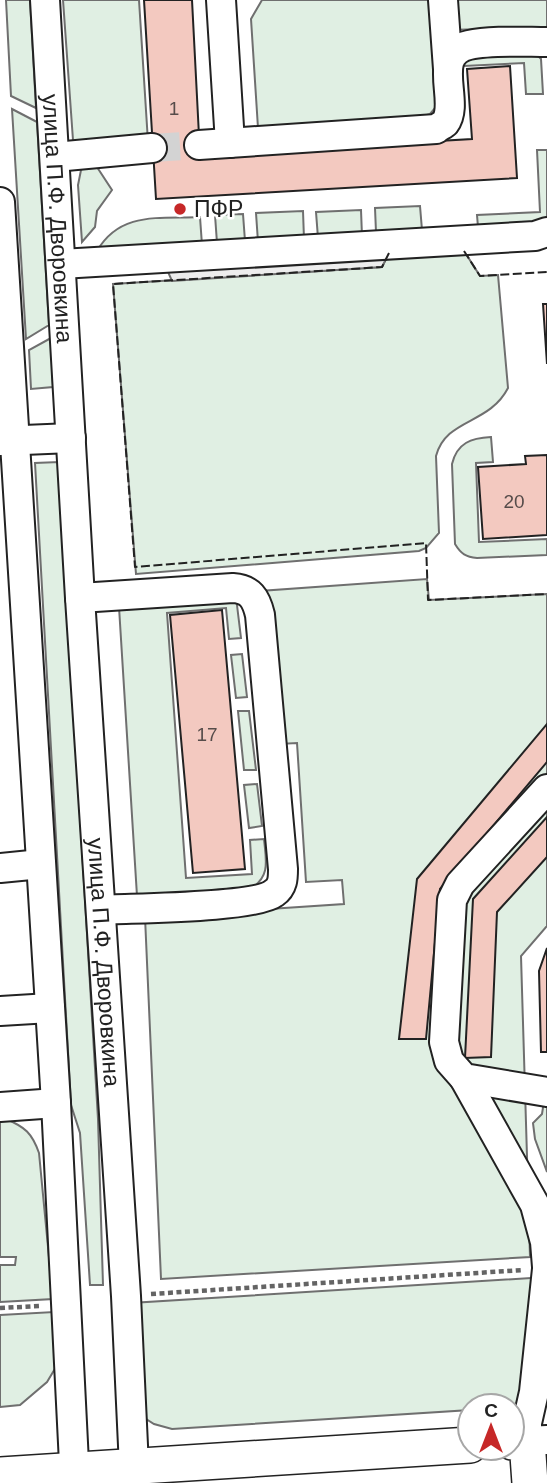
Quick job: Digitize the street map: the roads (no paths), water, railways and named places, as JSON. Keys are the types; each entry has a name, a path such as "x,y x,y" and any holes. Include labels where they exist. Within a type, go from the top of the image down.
{"main road":[{"path":"529,1441 530,1483"},
{"path":"0,1475 129,1475 456,1446"}],"street":[{"name":"улица П.Ф. Дворовкина","path":"45,0 80,598 126,1296 129,1475"},
{"path":"221,0 230,143"},
{"path":"199,145 436,129 445,124 448,114 448,69 443,0"},
{"path":"448,69 454,53 469,45 547,42"},
{"path":"55,157 152,148"},
{"path":"0,202 7,441 41,864 75,1477"},
{"path":"61,264 535,236 547,232"},
{"path":"7,441 71,438"},
{"path":"80,598 233,588 243,588 251,594 258,604 260,615 283,869 283,882 277,892 251,902 101,910"},
{"path":"529,1441 527,1423 534,1392 545,1242 535,1205 464,1078 449,1061 444,1042 452,900 460,884 547,789"},
{"path":"0,867 41,864"},
{"path":"0,1011 50,1008"},
{"path":"464,1078 547,1092"},
{"path":"0,1108 55,1103"}],"tunnel":[{"path":"152,148 199,145"}],"place":[{"name":"ПФР","path":"180,209"}]}
